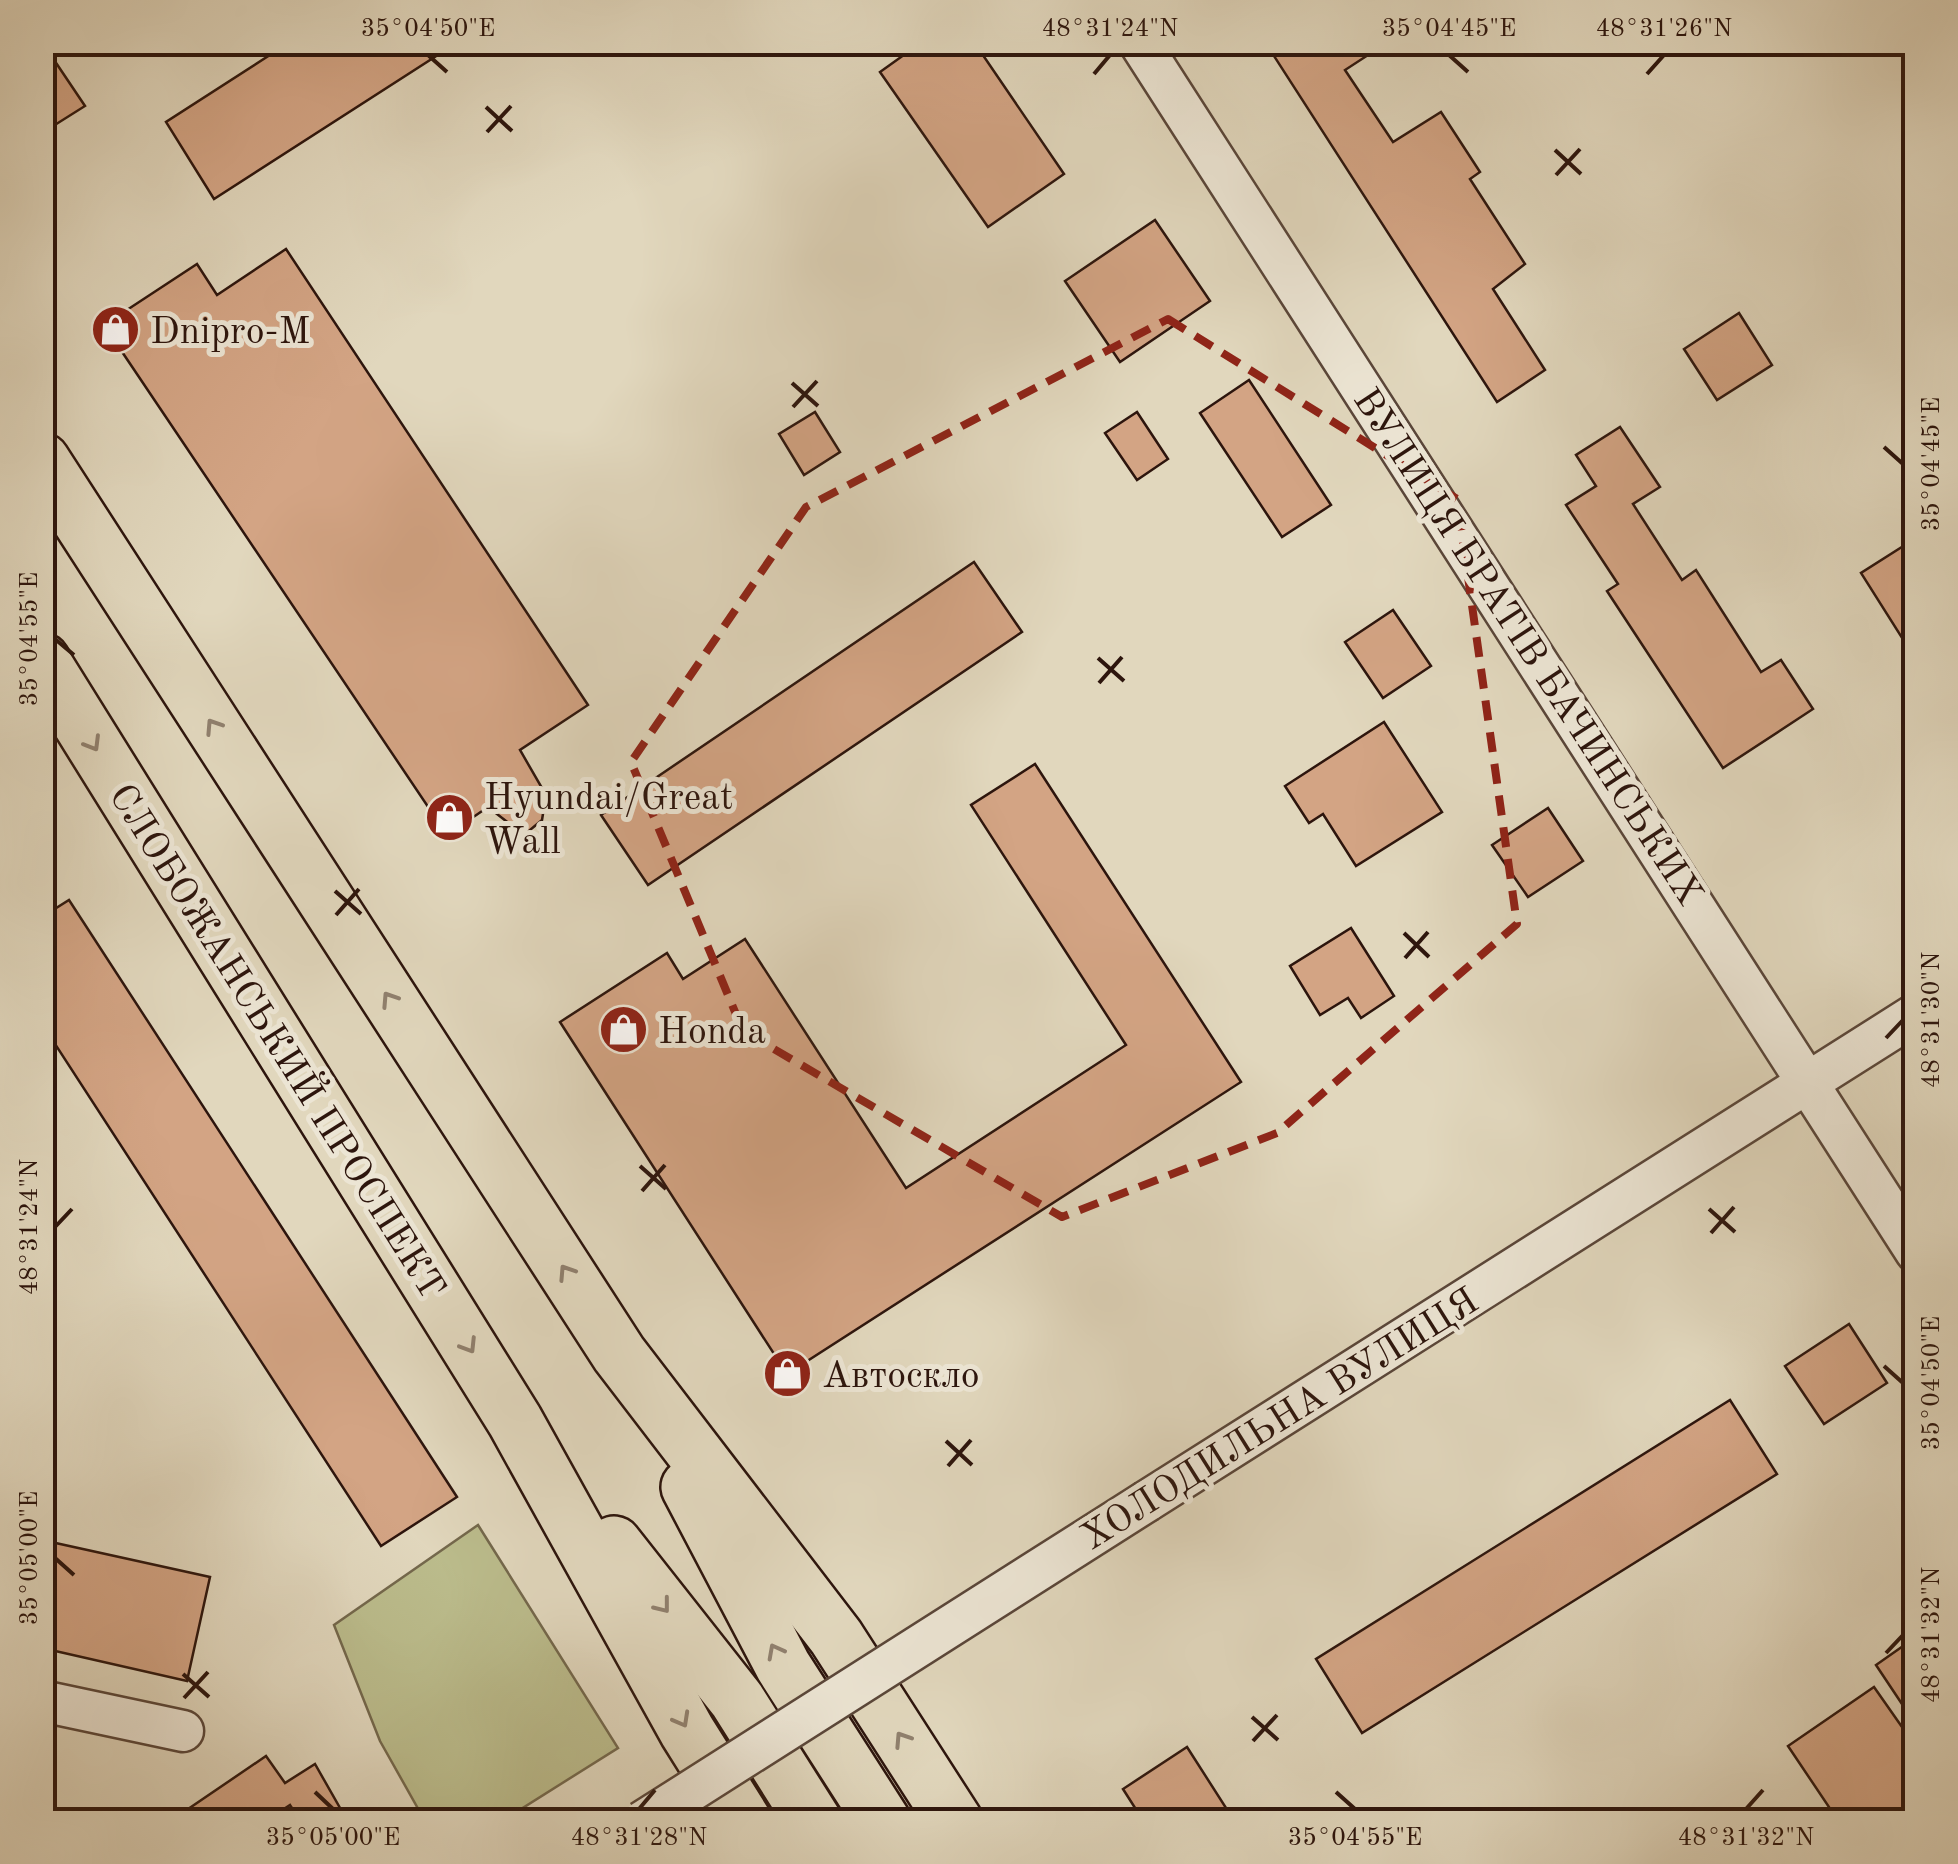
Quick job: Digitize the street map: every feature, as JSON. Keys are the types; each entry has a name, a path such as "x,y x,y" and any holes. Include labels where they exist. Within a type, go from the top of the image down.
{"main road":[{"path":"42,461 620,1354 836,1636 954,1822"},
{"name":"СЛОБОЖАНСЬКИЙ ПРОСПЕКТ","path":"42,660 516,1420 688,1731 744,1822"},
{"path":"620,1354 783,1666 883,1822"},
{"name":"СЛОБОЖАНСЬКИЙ ПРОСПЕКТ","path":"516,1420 738,1700 814,1822"}],"street":[{"name":"ВУЛИЦЯ БРАТІВ БАЧИНСЬКИХ","path":"1140,42 1916,1252"},
{"name":"ХОЛОДИЛЬНА ВУЛИЦЯ","path":"642,1822 1916,1014"},
{"path":"42,1701 183,1732"}],"highlighted area":[{"path":"1168,319 1457,499 1517,924 1277,1133 1062,1217 743,1031 631,762 806,507"}],"green space":[{"path":"478,1525 618,1748 502,1821 425,1821 380,1741 334,1625"}],"building":[{"path":"42,42 85,106 42,133"},
{"path":"290,42 458,42 214,199 166,122"},
{"path":"922,42 974,42 1064,174 988,227 880,72"},
{"path":"1265,42 1388,42 1345,70 1393,142 1441,112 1480,172 1470,179 1525,264 1493,289 1545,370 1497,402"},
{"path":"1155,220 1210,301 1120,362 1065,281"},
{"path":"286,249 588,705 520,750 546,795 542,820 524,835 488,807 447,835 104,325 197,264 217,295"},
{"path":"1739,313 1772,365 1717,400 1684,349"},
{"path":"1249,380 1331,505 1282,537 1200,413"},
{"path":"815,412 840,452 804,475 779,434"},
{"path":"1137,412 1168,459 1137,480 1105,433"},
{"path":"1620,427 1660,487 1633,504 1682,580 1696,570 1761,672 1781,660 1813,709 1723,768 1607,591 1618,584 1566,505 1596,486 1576,455"},
{"path":"1916,538 1916,660 1861,573"},
{"path":"974,562 1022,632 648,885 601,815"},
{"path":"1393,610 1431,666 1383,698 1345,642"},
{"path":"1384,722 1442,812 1356,866 1323,814 1309,823 1285,786"},
{"path":"1035,764 1241,1082 787,1374 560,1022 667,953 683,979 745,939 906,1188 1126,1045 971,805"},
{"path":"1548,808 1583,861 1528,897 1492,845"},
{"path":"69,900 457,1497 381,1546 42,1024 42,917"},
{"path":"1351,928 1394,996 1361,1018 1348,998 1320,1015 1290,966"},
{"path":"1849,1324 1887,1383 1824,1424 1785,1366"},
{"path":"1730,1400 1777,1474 1362,1733 1316,1659"},
{"path":"42,1540 210,1577 187,1681 42,1648"},
{"path":"1916,1637 1916,1725 1876,1665"},
{"path":"1874,1687 1916,1747 1916,1822 1839,1822 1788,1746"},
{"path":"1187,1747 1235,1822 1144,1822 1123,1789"},
{"path":"266,1756 285,1783 315,1764 348,1822 301,1822 290,1805 264,1822 169,1822"}],"place":[{"name":"Dnipro-M","path":"115,330"},
{"name":"Hyundai/Great Wall","path":"449,818"},
{"name":"Honda","path":"623,1030"},
{"name":"Автоскло","path":"787,1374"}]}
